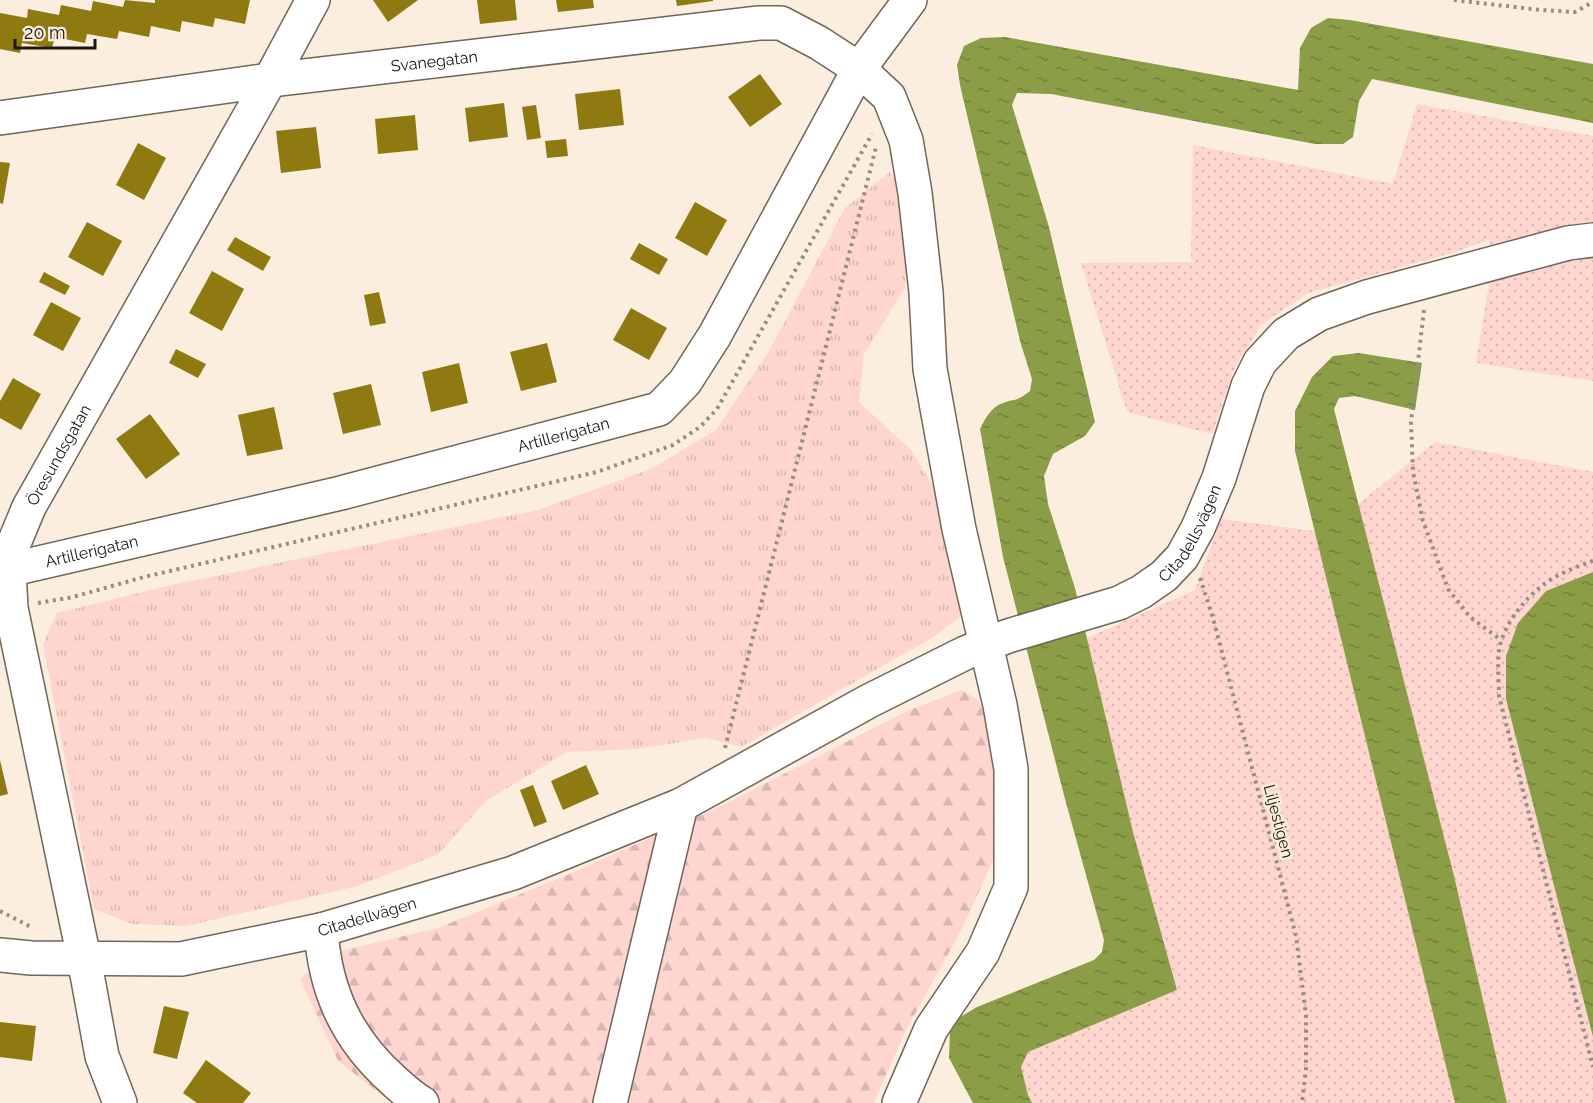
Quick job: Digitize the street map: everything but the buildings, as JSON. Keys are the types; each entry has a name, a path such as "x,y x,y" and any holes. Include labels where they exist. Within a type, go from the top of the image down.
{"street":[{"name":"Öresundsgatan","path":"120,1103 102,1056 4,571 29,507 313,0"},
{"name":"Artillerigatan","path":"4,571 341,493 659,409 685,382 715,335 859,69 910,0"},
{"name":"Svanegatan","path":"0,118 270,80 759,23 780,23 819,43 859,69 889,97 906,140 915,193 926,292 930,369 959,529 997,640 1000,705 1011,769 1011,887 983,952 931,1029 899,1103"},
{"name":"Citadellsvägen","path":"715,786 869,701 965,652 997,640 1094,612 1141,592 1164,576 1182,557 1198,528 1219,478 1248,386 1260,362 1286,334 1319,314 1367,297 1568,243 1593,240"},
{"name":"Citadellvägen","path":"0,955 31,958 181,959 321,930 513,873 681,805 715,786"},
{"path":"610,1103 681,805"},
{"path":"321,930 323,960 334,999 356,1040 381,1069 422,1103"}],"path":[{"path":"1454,0 1575,12 1593,2"},
{"path":"715,786 877,144"},
{"path":"1425,280 1425,301 1411,422 1413,472 1423,521 1448,589 1470,617 1502,640"},
{"name":"Liljestigen","path":"1182,557 1201,579 1213,618 1296,936 1306,1015 1306,1069 1302,1103"},
{"path":"1593,561 1542,585 1518,611 1502,640 1499,652 1499,696 1593,1067"}],"green space":[{"path":"1417,104 1593,136 1593,381 1476,363 1490,277 1490,239 1452,253 1308,293 1261,325 1234,369 1212,434 1127,412 1081,263 1191,262 1193,145 1393,184"},
{"path":"890,172 912,204 905,288 864,354 859,402 912,451 937,493 970,609 935,636 741,747 706,738 638,749 567,752 487,800 438,854 358,886 186,926 132,924 94,909 43,644 57,613 176,584 538,510 651,469 716,430 769,351 845,208"},
{"path":"1435,442 1593,472 1593,572 1546,591 1518,623 1506,656 1506,699 1593,1037 1593,1103 1506,1103 1358,504"},
{"path":"1221,519 1315,531 1455,1103 1032,1103 1028,1095 1021,1067 1028,1052 1177,990 1133,832 1087,638 1195,590"},
{"path":"962,690 980,702 995,761 994,858 963,927 906,1030 874,1103 774,1103 763,1101 759,1103 392,1103 338,1061 300,979 331,953 438,928 574,872 717,808 909,710"}],"water":[{"path":"1328,18 1593,64 1593,123 1372,79 1359,101 1353,137 1343,144 1315,144 1051,94 1017,93 1012,105 1049,227 1095,422 1085,436 1053,454 1044,476 1048,504 1075,588 1133,832 1177,990 1028,1052 1021,1067 1032,1103 973,1103 949,1058 950,1032 957,1019 977,1007 1094,960 1102,952 1104,940 1003,557 980,429 986,417 995,407 1030,391 1032,379 1020,341 957,65 964,46 981,38 1005,37 1298,90 1300,48 1311,28"},
{"path":"1359,353 1422,363 1415,410 1355,396 1339,398 1334,409 1454,876 1507,1103 1455,1103 1295,451 1295,411 1312,377 1333,356"},
{"path":"1593,572 1593,1037 1506,699 1506,656 1518,623 1546,591"}]}
